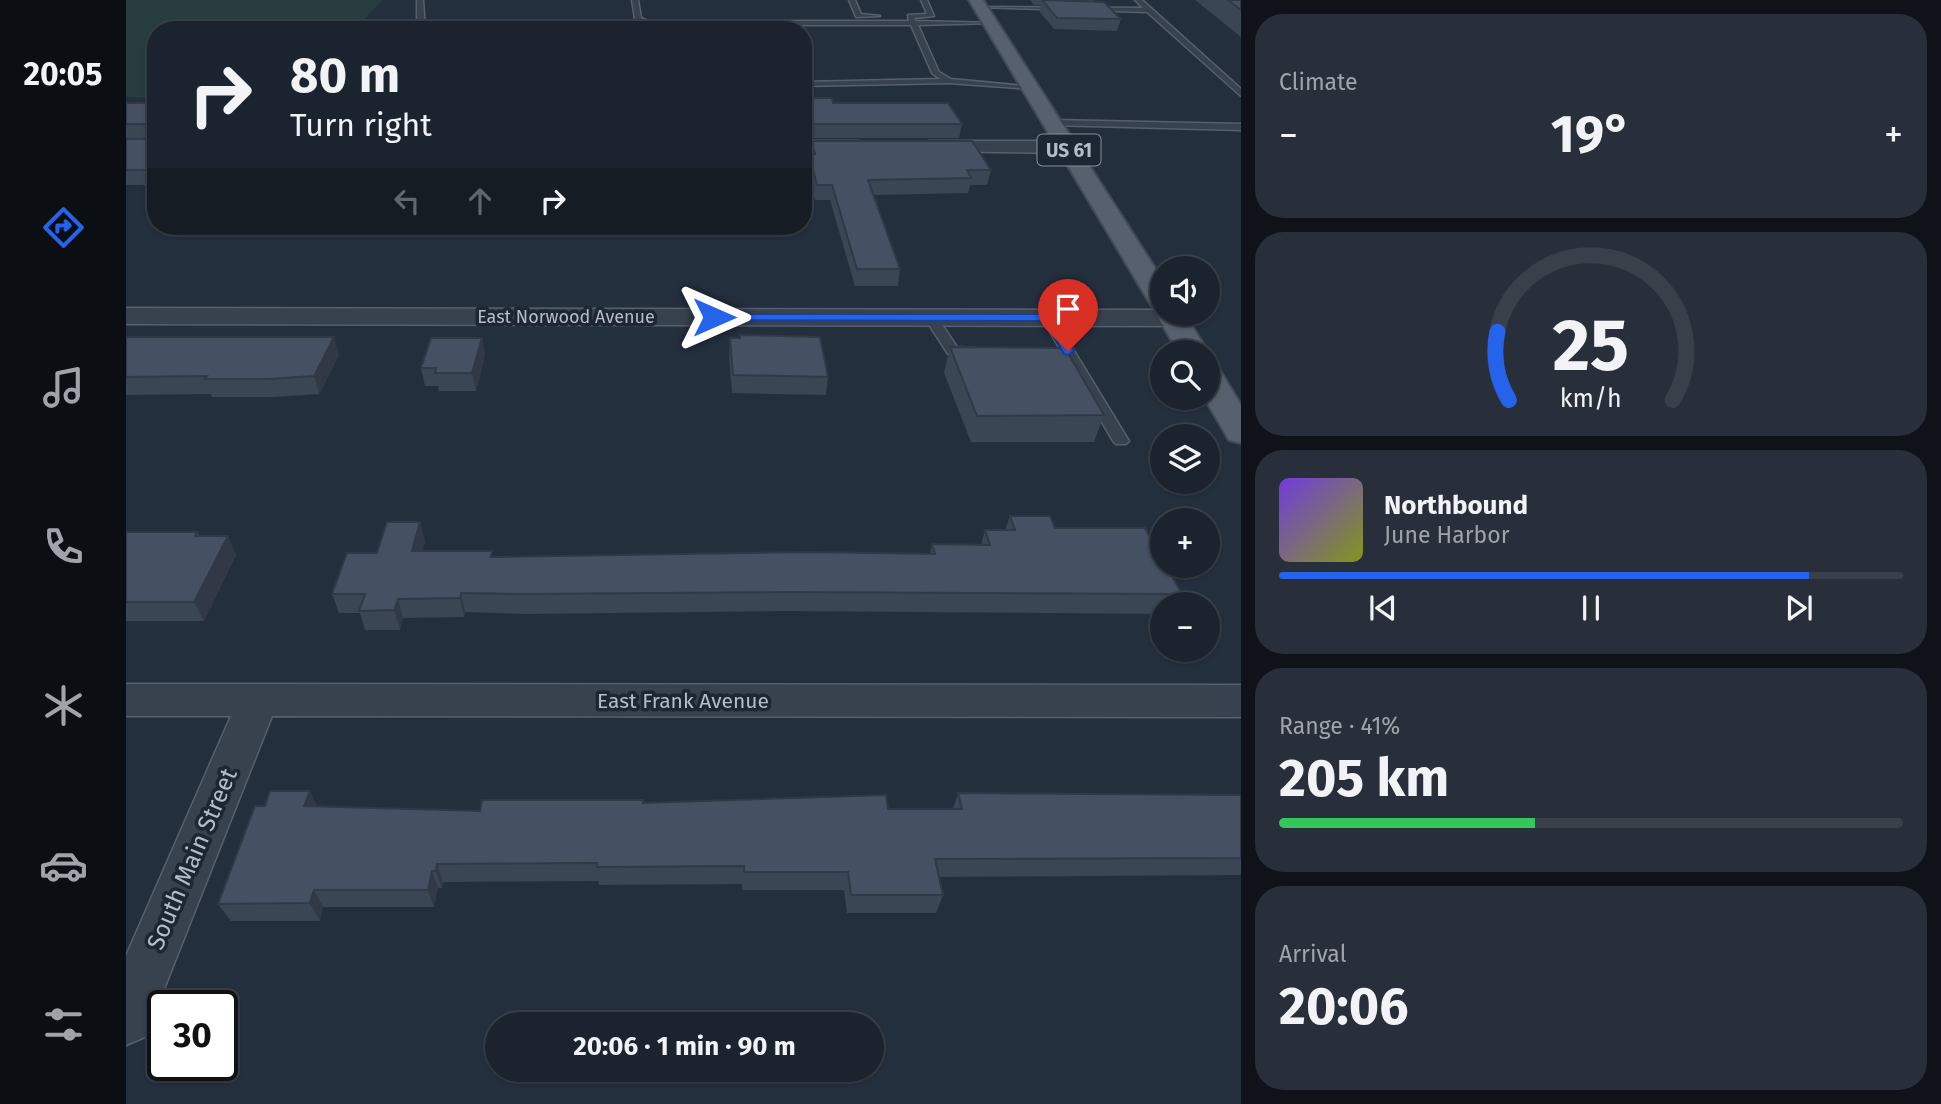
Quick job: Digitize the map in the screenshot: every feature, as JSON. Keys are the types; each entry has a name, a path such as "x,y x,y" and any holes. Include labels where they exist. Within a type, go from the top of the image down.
{"main road":[{"name":"US 61","path":"982,10 1150,281"},
{"path":"1220,397 1241,433"}],"street":[{"path":"812,147 873,147"},
{"path":"915,147 1068,147"},
{"name":"East Norwood Avenue","path":"126,316 1048,318 1150,311"},
{"name":"East Frank Avenue","path":"126,700 1241,701"},
{"name":"South Main Street","path":"126,1018 258,701"}],"lane":[{"path":"420,0 421,21"},
{"path":"635,0 638,19 642,21"},
{"path":"852,0 858,16 911,19 931,16 924,0"},
{"path":"1032,0 1103,0"},
{"path":"1138,0 1241,93"},
{"path":"779,21 911,19 982,10 1149,10"},
{"path":"911,19 936,73 949,81"},
{"path":"812,84 949,81 1031,87"},
{"path":"1052,122 1241,127"},
{"path":"930,317 953,351 979,351"},
{"path":"1048,318 1062,351 1121,441"}],"green space":[{"path":"126,0 383,0 363,21 147,21 147,98 126,97"}],"building":[{"path":"1042,0 1104,2 1121,19 1057,18"},
{"path":"1228,0 1241,0 1241,10"},
{"path":"812,98 832,98 833,103 948,103 962,124 812,124"},
{"path":"126,103 147,103 147,124 126,124"},
{"path":"126,139 147,139 147,170 126,170"},
{"path":"812,141 972,141 991,170 967,170 971,178 868,180 900,269 857,269 832,185 817,185 812,166 812,154 815,154"},
{"path":"740,335 820,337 828,377 733,375 730,338 740,338"},
{"path":"126,337 334,337 314,376 205,379 207,376 126,377"},
{"path":"431,338 482,338 472,373 435,373 436,368 421,368"},
{"path":"950,347 1065,348 1104,415 977,416"},
{"path":"1010,516 1050,516 1055,528 1145,528 1150,537 1150,578 1173,578 1181,592 461,593 460,598 398,599 394,610 359,611 365,594 332,594 347,553 377,553 387,522 420,522 412,551 492,551 491,557 808,552 935,554 932,544 990,545 985,530 1015,530"},
{"path":"126,532 197,532 195,536 228,536 194,602 126,602"},
{"path":"270,791 310,791 304,806 480,811 482,800 643,800 643,803 886,795 888,809 962,809 958,793 1241,795 1241,858 935,859 943,895 851,895 848,872 744,872 744,866 597,867 597,863 437,864 436,871 432,871 428,890 314,890 310,903 218,904 255,806 265,806"}],"route":[{"path":"714,317 1048,318 1068,351"}]}
